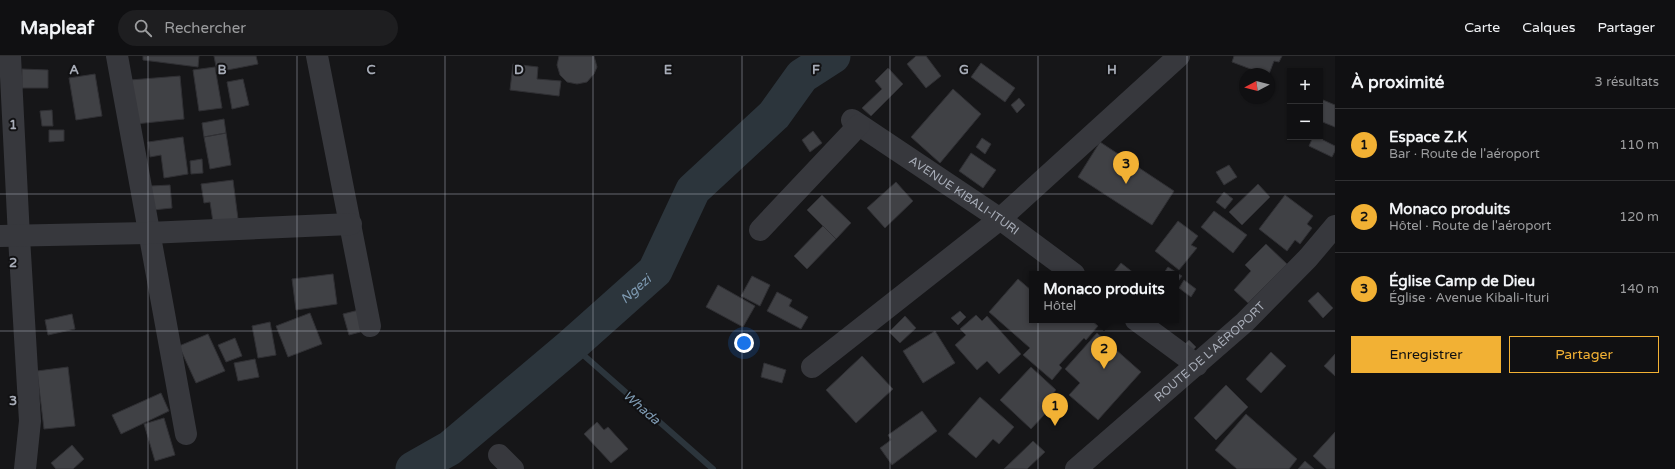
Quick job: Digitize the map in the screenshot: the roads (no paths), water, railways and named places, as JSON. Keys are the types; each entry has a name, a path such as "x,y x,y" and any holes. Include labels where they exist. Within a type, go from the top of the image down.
{"street":[{"path":"10,56 9,237 30,421 25,469"},
{"path":"117,56 148,233 186,434"},
{"path":"317,56 370,326"},
{"path":"812,367 1000,219 1179,56"},
{"name":"AVENUE KIBALI-ITURI","path":"760,230 856,123 1000,219 1070,271"},
{"path":"9,237 148,233 351,224"},
{"name":"ROUTE DE L'AÉROPORT","path":"1076,469 1245,322 1308,258 1335,226"},
{"path":"1140,323 1197,365"}],"waterway":[{"name":"Ngezi","path":"413,469 450,448 572,345 655,271 693,190 774,115 802,76 833,56"},
{"name":"Whada","path":"572,345 713,469"}],"place":[{"name":"Église Camp de Dieu","path":"1126,184"},
{"name":"Monaco produits","path":"1104,369"},
{"name":"Espace Z.K","path":"1055,426"}]}
